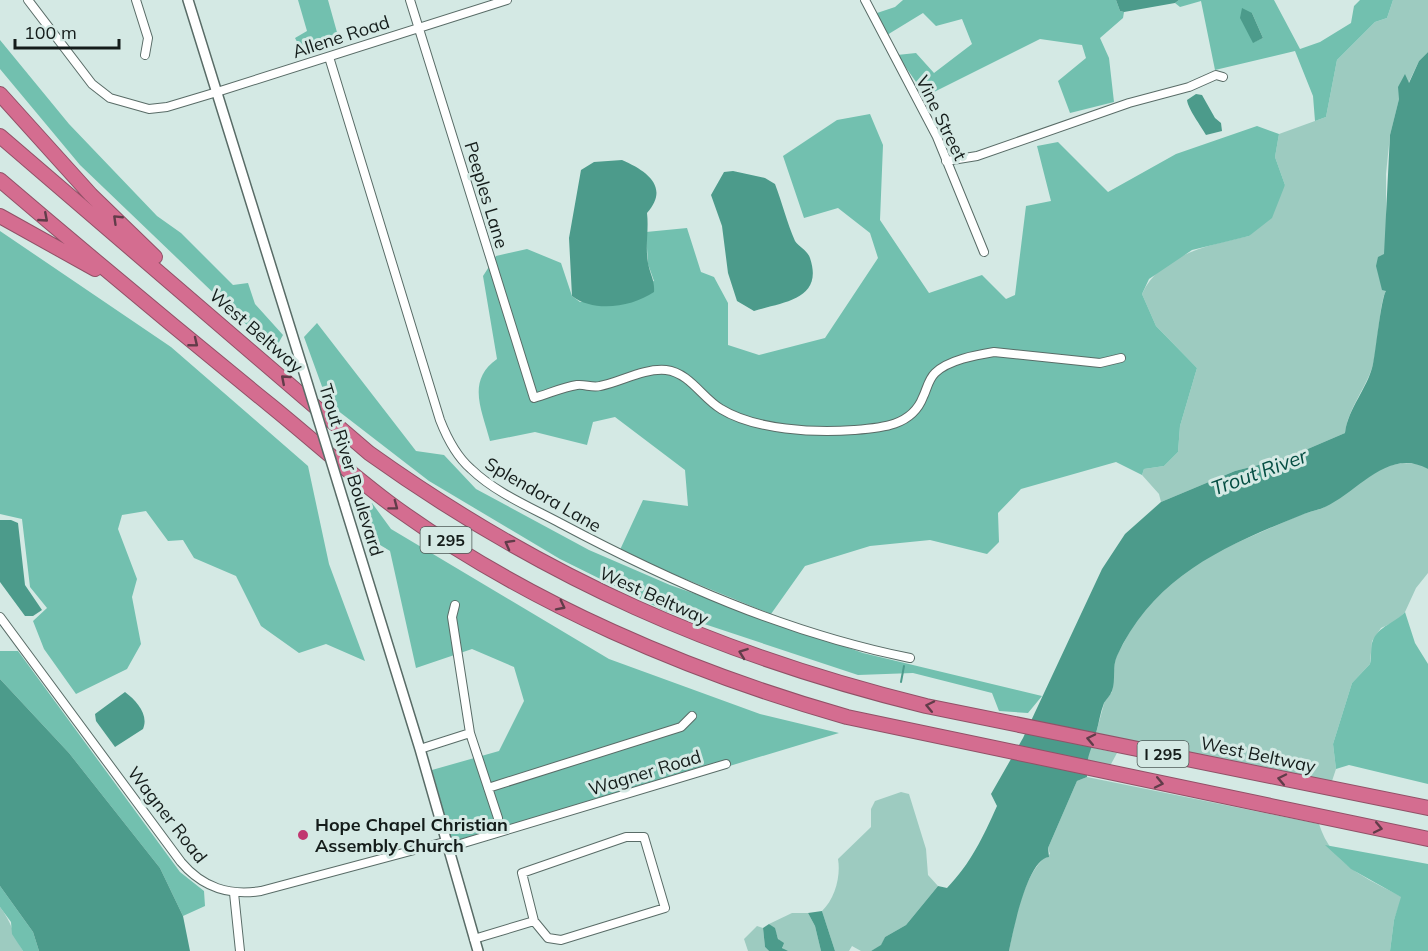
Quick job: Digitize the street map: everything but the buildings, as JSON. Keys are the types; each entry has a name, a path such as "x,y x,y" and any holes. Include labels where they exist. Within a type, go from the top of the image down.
{"highway":[{"path":"0,94 91,195 201,307"},
{"name":"West Beltway","path":"0,136 369,453 456,513 572,579 688,632 782,666 865,691 1428,808"},
{"name":"I 295","path":"0,180 124,286 395,507 523,585 645,645 769,693 847,717 1428,838"},
{"path":"0,216 124,286"}],"street":[{"name":"Allene Road","path":"28,0 92,84 110,98 149,109 167,107 217,93 507,0"},
{"path":"136,0 148,38 146,55"},
{"name":"Trout River Boulevard","path":"188,0 420,749 478,951"},
{"name":"Peeples Lane","path":"410,0 534,398 578,385 598,387 669,366 702,391 719,408 730,414 783,428 831,431 870,429 898,423 918,408 933,375 941,368 983,354 994,352 1100,363 1121,358"},
{"name":"Vine Street","path":"864,0 924,112 984,252"},
{"name":"Splendora Lane","path":"329,57 440,420 448,440 470,469 528,507 651,571 770,619 871,650 910,658"},
{"path":"946,161 977,156 1129,103 1189,87 1216,75 1222,77"},
{"path":"455,605 452,617 470,734 498,818"},
{"name":"Wagner Road","path":"0,617 186,868 211,886 234,893 271,889 448,841 457,845 726,764"},
{"path":"488,788 681,727 692,716"},
{"path":"420,749 470,734"},
{"path":"626,837 644,837 665,908 561,940 548,938 534,921 522,873 626,837"},
{"path":"234,893 240,951"},
{"path":"474,939 534,921"}],"shaded area":[{"path":"298,0 328,0 340,43 304,55 295,38 307,31"},
{"path":"903,0 1116,0 1120,11 1124,12 1123,18 1100,38 1109,58 1114,102 1070,113 1058,81 1086,58 1082,45 1040,39 926,96 897,55 916,53 934,73 972,44 962,19 936,26 923,13 887,35 874,14 895,7"},
{"path":"1179,0 1274,0 1300,49 1320,42 1351,23 1354,6 1360,0 1393,0 1387,18 1375,22 1337,60 1326,117 1315,121 1313,96 1295,51 1215,70 1201,1 1180,7 1175,3","holes":["1252,13 1263,38 1253,42"]},
{"path":"1393,0 1428,0 1428,52 1419,61 1408,84 1405,75 1390,135 1386,174 1386,291 1372,368 1349,416 1345,433 1289,457 1235,471 1161,502 1159,494 1142,475 1144,469 1164,466 1178,452 1180,426 1197,368 1156,326 1142,294 1150,280 1173,260 1218,243 1249,236 1285,185 1275,157 1279,134 1326,117 1337,60 1375,22 1387,18"},
{"path":"0,40 69,124 157,216 181,233 233,285 248,283 255,304 283,335 274,351 80,165 0,69"},
{"path":"870,114 883,145 880,220 929,293 982,275 1006,299 1015,295 1026,206 1051,201 1037,146 1058,142 1108,192 1176,154 1257,126 1279,134 1275,157 1285,185 1272,218 1249,236 1192,250 1149,279 1142,294 1156,326 1197,368 1180,426 1178,452 1164,466 1144,469 1142,475 1116,462 1021,489 998,513 999,542 987,554 930,540 870,546 805,566 771,614 619,552 643,500 688,506 685,470 615,417 593,422 587,445 535,432 490,441 479,397 479,386 487,368 497,359 483,276 496,256 527,249 561,263 572,296 580,302 654,281 648,264 646,232 687,228 701,272 714,277 728,303 728,345 759,355 825,338 878,258 870,233 838,208 804,218 783,156 837,120"},
{"path":"0,231 171,347 308,466 329,564 365,661 326,644 299,653 261,626 236,576 194,558 183,540 168,541 146,511 122,515 118,529 137,579 132,597 141,644 127,669 76,694 44,649 33,621 47,608 30,587 22,519 0,514"},
{"path":"317,323 416,451 444,455 476,489 589,550 670,585 863,653 1042,696 1028,713 999,711 992,693 913,673 858,675 665,611 560,559 429,481 328,403 304,337"},
{"path":"1402,463 1419,464 1428,469 1428,573 1416,588 1405,612 1396,621 1381,628 1372,641 1370,664 1352,683 1333,744 1336,769 1332,781 1096,733 1105,700 1112,692 1115,659 1137,618 1158,594 1193,566 1225,548 1300,515 1323,508 1383,467"},
{"path":"372,503 391,529 609,659 760,714 839,733 454,849 432,770 499,751 524,701 514,667 472,649 416,668 390,551 367,537 360,517"},
{"path":"1405,612 1415,643 1428,664 1428,784 1349,765 1336,769 1333,744 1352,683 1370,664 1372,643 1376,635"},
{"path":"0,651 18,651 180,872 204,891 205,906 183,916 160,868 69,753 0,679"},
{"path":"1090,747 1117,753 1110,766 1086,761"},
{"path":"1087,777 1319,824 1332,850 1341,860 1363,876 1402,897 1394,920 1390,951 1009,951 1017,912 1027,884 1041,861 1050,854 1048,848 1077,781"},
{"path":"901,792 909,794 926,849 928,875 938,886 906,925 885,937 881,946 871,951 861,951 852,946 849,951 835,951 822,911 836,887 839,873 838,859 871,827 871,809 875,801"},
{"path":"1325,845 1428,864 1428,951 1390,951 1394,920 1401,897 1351,869"},
{"path":"0,886 33,932 39,951 23,951 12,934 11,922 0,907"},
{"path":"0,907 7,918 23,951 0,951"},
{"path":"792,913 808,913 815,926 821,951 785,951 769,924"},
{"path":"757,926 763,928 765,947 769,951 748,951 744,939"}],"water":[{"path":"1116,0 1179,0 1175,3 1124,12 1120,11"},
{"path":"1242,8 1252,13 1263,38 1253,43 1240,18"},
{"name":"Trout River","path":"1428,52 1428,469 1413,464 1387,467 1325,507 1271,528 1217,553 1171,585 1150,605 1132,629 1117,656 1113,687 1101,710 1088,758 1087,777 1077,781 1048,848 1049,857 1041,861 1028,883 1009,951 871,951 881,945 885,937 906,925 938,886 947,888 970,859 997,806 991,794 1023,738 1102,569 1125,534 1161,502 1235,471 1289,457 1345,433 1350,415 1370,373 1386,291 1382,290 1376,266 1378,257 1384,254 1390,135 1399,99 1398,87 1405,74 1409,83 1419,61"},
{"path":"1196,94 1202,95 1215,118 1221,123 1222,131 1206,135 1192,113 1187,100"},
{"path":"622,160 640,169 653,181 656,188 654,204 647,213 647,257 654,292 624,304 591,305 572,296 569,238 581,170 594,162"},
{"path":"733,171 765,178 775,184 795,241 810,258 813,272 811,283 798,297 754,311 737,301 728,273 722,226 711,195 724,172"},
{"path":"0,520 11,520 18,523 25,585 42,610 33,616 25,616 0,582"},
{"path":"0,679 69,753 160,868 183,916 190,951 39,951 33,932 0,886"},
{"path":"125,692 141,709 144,724 143,729 115,747 96,721 95,714"},
{"path":"822,911 835,951 821,951 815,926 808,913"},
{"path":"769,924 775,928 778,939 784,943 782,948 788,951 769,951 765,947 763,928"}],"waterway":[{"path":"901,682 904,666"}],"place":[{"name":"Hope Chapel Christian Assembly Church","path":"303,835"}]}
